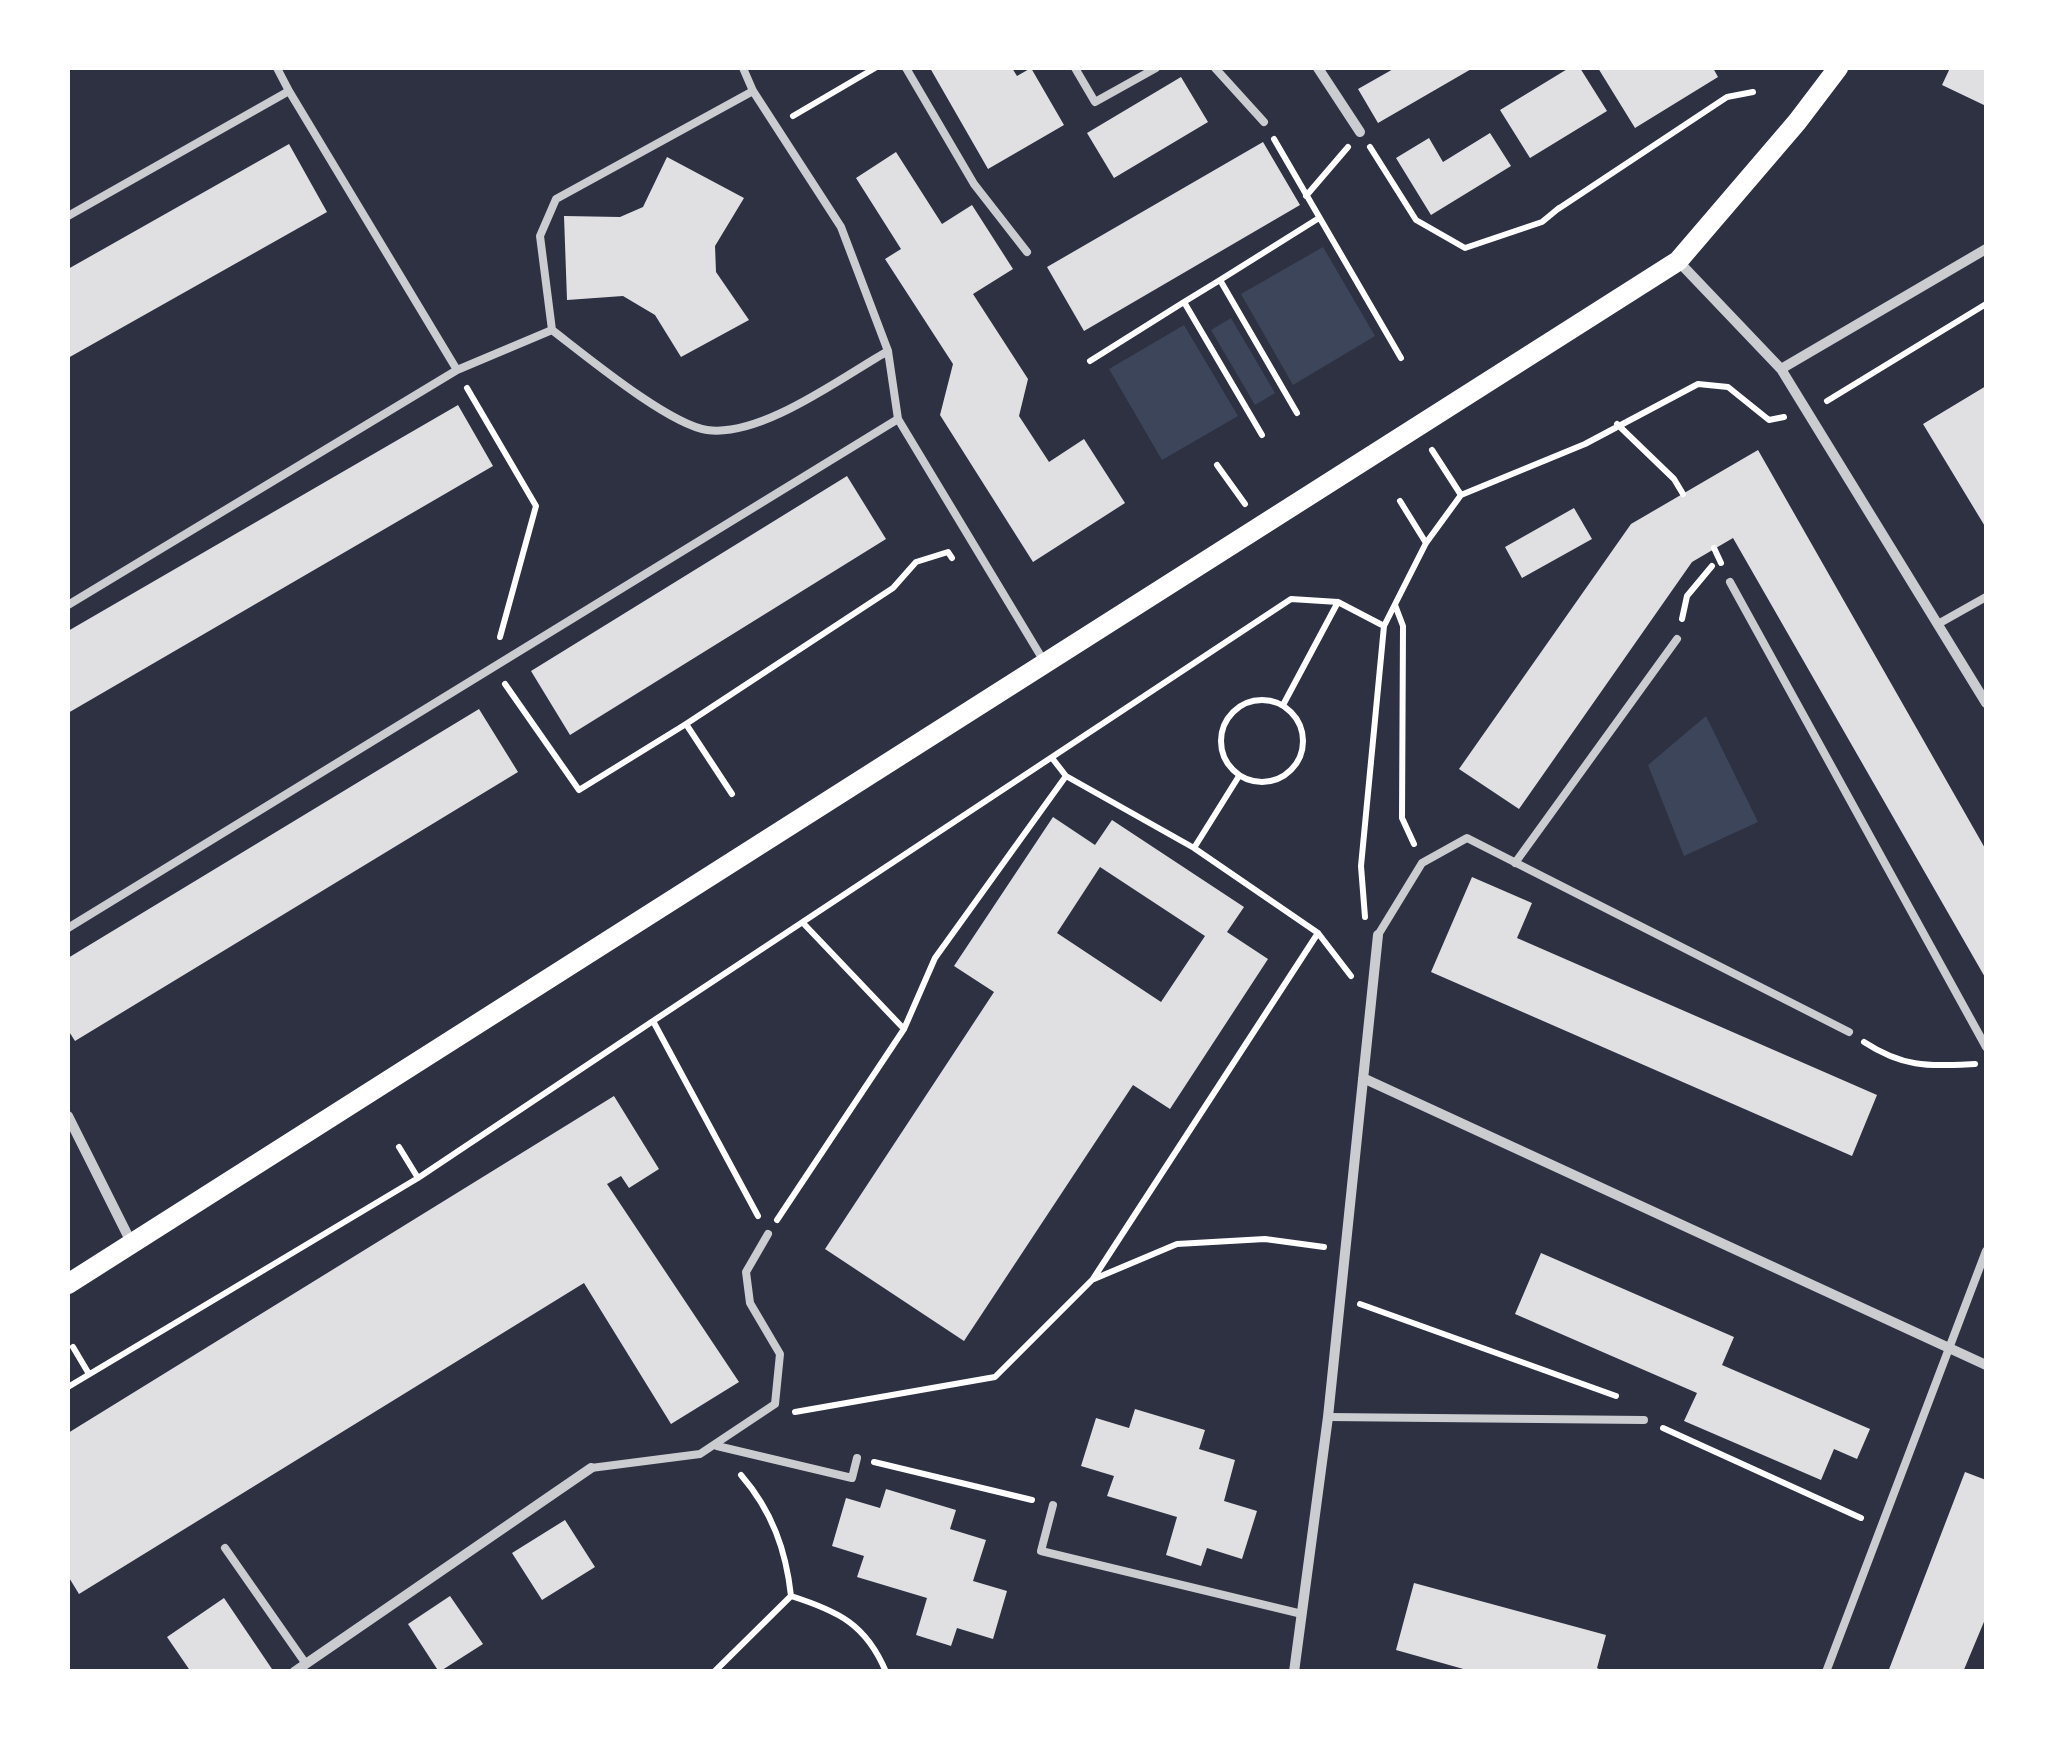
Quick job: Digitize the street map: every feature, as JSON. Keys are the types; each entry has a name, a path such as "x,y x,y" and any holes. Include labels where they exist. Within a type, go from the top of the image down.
{"main road":[{"path":"68,1284 1678,261 1838,68"}],"street":[{"path":"1318,68 1360,132"},
{"path":"1780,369 1986,249"},
{"path":"1678,261 1780,369 1986,703"},
{"path":"1294,1672 1328,1417 1378,936"},
{"path":"1363,1078 1986,1366"},
{"path":"68,1116 132,1244"},
{"path":"294,1672 591,1468"}],"lane":[{"path":"277,68 456,370"},
{"path":"743,68 753,91 841,227 888,350 898,419 1045,663"},
{"path":"906,68 974,184 1027,252"},
{"path":"1075,68 1095,102 1156,68"},
{"path":"1214,68 1264,122"},
{"path":"68,216 289,91"},
{"path":"753,91 556,199 540,236 552,330 648,402 707,430 759,424 888,350"},
{"path":"68,605 456,370 552,330"},
{"path":"68,928 898,419"},
{"path":"1730,582 1986,1047"},
{"path":"1938,624 1986,597"},
{"path":"1515,863 1677,639"},
{"path":"1378,936 1422,863 1467,838 1849,1032"},
{"path":"591,1468 700,1454 775,1404 780,1354 750,1303 746,1272 768,1234"},
{"path":"1826,1672 1986,1251"},
{"path":"1328,1417 1644,1420"},
{"path":"716,1446 852,1478 856,1458"},
{"path":"1053,1505 1042,1551 1302,1614"},
{"path":"225,1548 306,1664"}],"path":[{"path":"808,106 875,68"},
{"path":"1306,196 1360,132 1416,220 1464,248 1534,224 1728,97 1752,92"},
{"path":"1264,122 1401,358"},
{"path":"1090,360 1319,218"},
{"path":"1220,280 1298,413"},
{"path":"1184,302 1262,435"},
{"path":"1378,936 1362,912 1361,866 1384,626 1426,544 1461,495 1585,444 1698,384 1728,387 1769,420 1808,412 1986,304"},
{"path":"1618,424 1674,479 1682,494"},
{"path":"1417,428 1461,495"},
{"path":"1216,464 1260,526"},
{"path":"1400,501 1426,544"},
{"path":"686,724 894,588 916,562 948,552"},
{"path":"1687,596 1702,575"},
{"path":"68,1387 418,1178 1291,599 1338,602 1384,626"},
{"path":"1283,705 1338,602"},
{"path":"1395,605 1403,626 1402,818 1422,863"},
{"path":"1269,700 1283,705 1300,725 1303,738 1297,763 1277,780 1251,781 1238,776 1222,753 1223,725 1242,704 1269,700"},
{"path":"707,755 732,794"},
{"path":"1052,758 1066,776 1194,848 1318,934 1371,1001"},
{"path":"654,1021 768,1234 904,1030 935,958 1066,776"},
{"path":"1194,848 1238,776"},
{"path":"804,924 904,1030"},
{"path":"752,1420 995,1377 1093,1280 1318,934"},
{"path":"1849,1032 1893,1061 1927,1066 1986,1063"},
{"path":"399,1147 418,1178"},
{"path":"1093,1280 1177,1244 1265,1239 1345,1250"},
{"path":"73,1346 89,1374"},
{"path":"716,1446 770,1516 786,1557 791,1596"},
{"path":"856,1458 1053,1505"},
{"path":"714,1672 791,1596"},
{"path":"791,1596 836,1610 875,1646 886,1672"}],"shaded area":[{"path":"1323,247 1375,336 1293,385 1241,294"},
{"path":"1231,318 1275,393 1255,405 1211,330"},
{"path":"1184,325 1238,416 1162,460 1109,369"},
{"path":"1706,716 1758,822 1684,856 1648,765"}],"building":[{"path":"930,68 1012,68 1017,76 1031,68 1064,125 988,169"},
{"path":"1395,68 1473,68 1378,123 1358,89"},
{"path":"1569,68 1580,68 1607,111 1530,158 1500,110"},
{"path":"1598,68 1713,68 1718,77 1635,128"},
{"path":"1950,68 1986,68 1986,106 1942,85"},
{"path":"1181,77 1208,122 1114,178 1087,133"},
{"path":"1490,133 1511,166 1431,215 1396,158 1429,138 1443,162"},
{"path":"1263,142 1300,205 1084,331 1047,267"},
{"path":"289,144 327,212 68,358 68,269"},
{"path":"896,152 942,224 972,205 1013,269 973,294 1028,379 1019,416 1049,462 1084,439 1125,503 1033,562 940,415 953,364 885,259 901,249 856,178"},
{"path":"667,157 744,198 715,246 716,272 749,320 681,357 655,315 623,296 567,300 564,216 620,217 643,207"},
{"path":"1986,386 1986,528 1923,424"},
{"path":"458,405 493,466 68,713 68,631"},
{"path":"1758,450 1986,850 1986,979 1733,538 1692,562 1519,809 1459,769 1631,524"},
{"path":"847,476 886,539 570,735 531,671"},
{"path":"1574,508 1592,539 1522,578 1505,547"},
{"path":"479,709 518,772 75,1041 68,1030 68,958"},
{"path":"1053,817 1095,845 1112,820 1244,907 1227,932 1268,959 1170,1109 1133,1085 964,1341 825,1249 994,992 954,966","holes":["1100,867 1205,936 1161,1002 1057,933"]},
{"path":"1472,877 1532,903 1517,938 1877,1095 1852,1156 1431,972"},
{"path":"614,1096 659,1169 629,1188 621,1176 607,1184 739,1382 671,1424 584,1283 79,1594 68,1576 68,1433"},
{"path":"1541,1253 1734,1337 1722,1365 1870,1429 1857,1459 1834,1449 1821,1480 1684,1421 1697,1393 1515,1314"},
{"path":"1135,1409 1205,1430 1199,1449 1235,1460 1224,1501 1257,1511 1242,1559 1207,1548 1201,1566 1166,1555 1177,1517 1107,1496 1114,1476 1081,1466 1096,1418 1129,1428"},
{"path":"1965,1472 1986,1480 1986,1617 1963,1672 1888,1672"},
{"path":"886,1489 956,1510 950,1529 986,1540 973,1581 1007,1591 993,1639 957,1628 951,1646 916,1635 927,1598 857,1577 864,1556 832,1546 846,1498 880,1508"},
{"path":"565,1520 595,1567 542,1600 512,1553"},
{"path":"1414,1583 1606,1635 1597,1668 1605,1672 1474,1672 1396,1650"},
{"path":"450,1596 483,1644 439,1672 408,1624"},
{"path":"224,1598 274,1672 191,1672 167,1637"}]}
